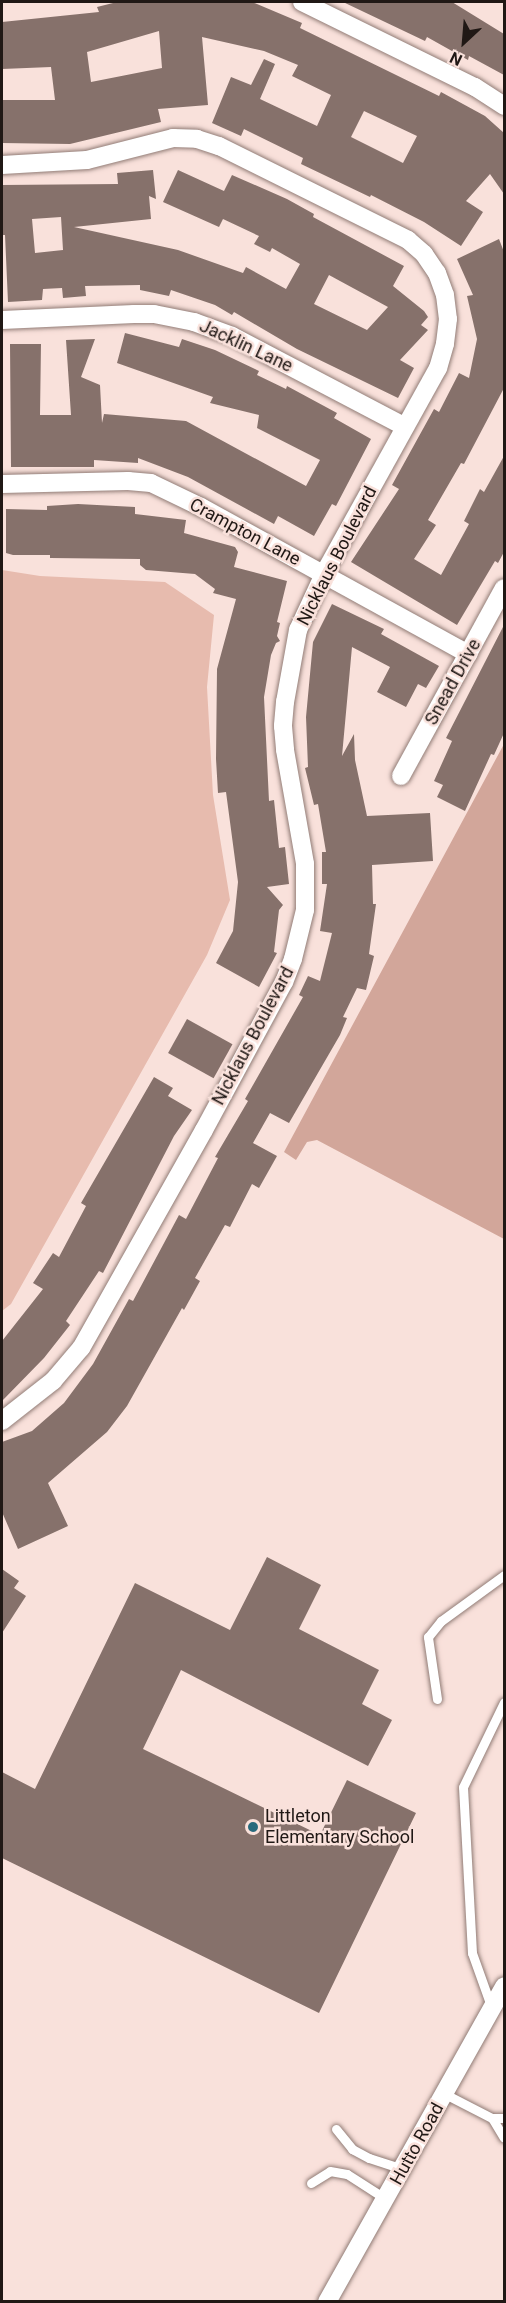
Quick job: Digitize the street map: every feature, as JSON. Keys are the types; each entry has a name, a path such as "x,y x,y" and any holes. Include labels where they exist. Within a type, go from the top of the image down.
{"street":[{"path":"302,2 475,87 504,106"},
{"name":"Nicklaus Boulevard","path":"2,165 87,160 173,138 197,139 219,146 408,240 424,254 437,273 445,295 448,319 445,344 438,368 324,574 298,630 285,702 285,750 305,864 306,886 305,910 293,959 284,982 204,1130 81,1348 53,1382 2,1421"},
{"name":"Jacklin Lane","path":"2,320 154,314 194,322 232,336 405,427"},
{"name":"Crampton Lane","path":"2,484 128,481 151,483 201,507 468,654"},
{"name":"Snead Drive","path":"401,776 504,588"},
{"name":"Hutto Road","path":"327,2301 504,1986"}],"lane":[{"path":"437,1699 428,1637 441,1621 504,1575"},
{"path":"492,2008 472,1953 463,1787 504,1702"},
{"path":"445,2094 492,2118 504,2118"},
{"path":"492,2118 504,2138"},
{"path":"336,2129 352,2150 403,2169"},
{"path":"311,2183 330,2171 347,2174 386,2199"}],"shaded area":[{"path":"2,570 40,576 165,582 214,615 207,687 213,795 230,900 207,955 11,1304 2,1311"},
{"path":"504,744 504,1239 317,1140 307,1142 296,1160 284,1152"}],"building":[{"path":"117,2 252,2 302,23 300,28 439,96 441,92 485,116 504,133 504,194 490,174 466,201 483,212 461,246 424,222 371,195 370,197 301,164 303,158 244,129 241,136 212,123 231,77 251,85 264,59 275,64 260,99 317,126 331,95 292,76 298,65 264,51 202,37 208,105 158,109 161,122 70,144 2,143 2,100 55,100 51,67 2,69 2,22 99,12 97,7","holes":["159,31 162,68 91,82 87,52","364,111 417,136 403,163 351,137"]},
{"path":"343,2 452,2 504,34 504,75 469,56 468,60 427,37 425,41"},
{"path":"153,170 156,199 149,196 151,219 74,227 178,250 243,273 246,267 286,289 300,264 272,248 270,252 254,244 259,236 223,219 219,227 163,202 178,170 224,191 232,175 287,199 314,214 313,217 404,266 393,286 424,311 428,317 421,325 428,330 400,360 414,368 398,398 297,349 234,312 232,315 215,305 171,290 169,296 140,290 140,285 85,286 86,296 63,298 62,288 43,289 42,300 8,302 5,235 2,235 2,185 118,184 117,173","holes":["61,217 63,250 35,253 32,219","329,275 340,281 388,307 367,330 314,304"]},
{"path":"499,239 504,252 504,388 464,464 461,463 428,520 436,525 414,559 441,575 469,524 464,521 480,489 484,492 504,456 504,552 498,563 495,561 457,625 351,562 399,489 392,485 434,409 439,412 459,373 469,378 477,339 467,296 473,295 457,259"},
{"path":"125,333 179,347 182,339 215,350 259,371 257,375 286,389 287,386 337,413 334,418 371,439 336,506 332,504 314,536 278,516 274,524 188,477 138,458 138,463 94,460 94,467 11,467 10,344 41,344 40,415 71,415 66,340 95,339 81,377 100,385 102,423 104,414 186,421 306,486 320,460 257,428 259,415 210,403 213,397 117,363"},
{"path":"78,504 135,507 135,514 186,520 184,533 235,547 238,552 234,567 287,581 277,622 280,623 277,636 280,641 276,643 271,655 264,697 269,801 274,800 279,848 285,847 289,884 267,887 283,905 279,910 274,952 277,953 259,987 216,963 233,931 238,882 226,792 218,793 216,759 217,669 236,599 213,593 215,589 195,574 146,570 140,565 140,559 50,558 50,555 6,553 6,509 47,510 47,506"},
{"path":"332,604 384,629 381,634 439,666 426,688 418,684 406,707 377,692 390,667 352,647 342,756 354,734 355,760 367,816 430,813 433,861 372,865 373,904 376,904 369,954 374,956 366,990 357,988 343,1017 347,1018 340,1035 289,1123 270,1113 253,1143 277,1156 259,1188 252,1184 230,1227 225,1225 195,1278 200,1281 184,1310 182,1308 127,1406 107,1432 48,1483 68,1526 18,1549 2,1512 2,1442 32,1431 64,1403 93,1364 129,1299 133,1301 179,1215 186,1219 218,1158 215,1157 248,1101 245,1099 303,997 299,995 308,976 320,981 332,933 320,931 327,884 322,884 322,852 326,852 318,804 314,805 305,768 308,767 306,717 313,642"},
{"path":"504,625 504,733 494,755 491,754 465,811 437,797 443,785 434,781 452,741 446,738"},
{"path":"187,1019 232,1044 214,1078 168,1053"},
{"path":"154,1077 173,1088 168,1096 192,1110 174,1136 103,1273 99,1271 66,1321 70,1325 44,1358 2,1401 2,1341 43,1289 33,1283 53,1253 59,1257 86,1206 81,1203"},
{"path":"267,1557 321,1585 299,1629 379,1670 362,1704 392,1720 368,1766 181,1670 143,1749 320,1835 347,1780 416,1813 319,2013 2,1858 2,1772 35,1789 135,1583 230,1630"},
{"path":"2,1569 19,1581 14,1588 26,1596 2,1633"}],"place":[{"name":"Littleton Elementary School","path":"253,1827"}]}
